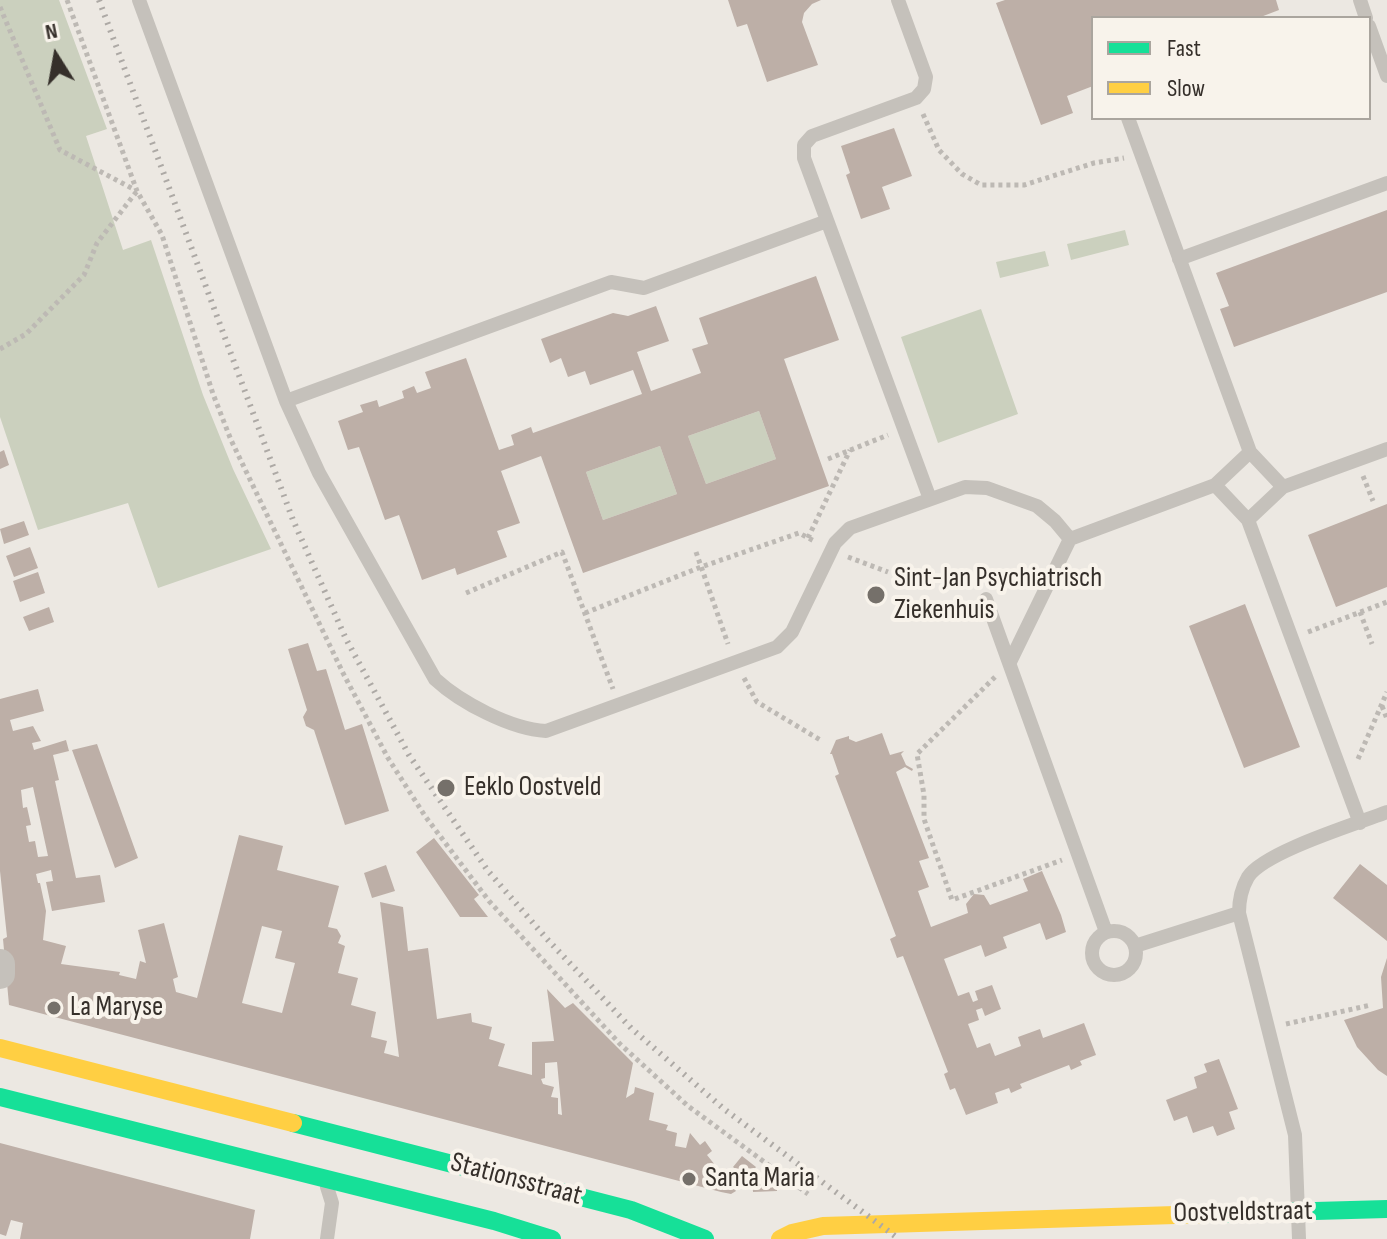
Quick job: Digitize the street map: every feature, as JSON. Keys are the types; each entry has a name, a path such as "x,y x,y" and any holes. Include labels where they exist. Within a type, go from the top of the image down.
{"main road":[{"name":"Stationsstraat","path":"0,1048 631,1210 705,1239"},
{"name":"Stationsstraat","path":"0,1097 494,1221 552,1239"},
{"name":"Oostveldstraat","path":"780,1239 823,1226 856,1233 1035,1220 1387,1209"}],"street":[{"path":"0,964 0,974"},
{"path":"324,1130 325,1179"}],"lane":[{"path":"139,0 286,401 334,500 435,679 451,693 525,730 546,731 777,647 792,632 832,551 850,528 965,487 987,488 1037,506 1070,539"},
{"path":"898,0 926,77 924,89 916,98 812,136 804,145 804,158 930,499"},
{"path":"1371,32 1387,76"},
{"path":"1129,120 1250,452 1283,487"},
{"path":"1179,259 1387,183"},
{"path":"286,401 611,282 644,288 827,221"},
{"path":"1248,520 1283,487 1387,449"},
{"path":"1010,662 1070,539 1215,485 1250,452"},
{"path":"1215,485 1248,520 1360,823"},
{"path":"986,599 1106,932"},
{"path":"1299,1239 1295,1135 1239,913 1239,895 1249,876 1265,861 1387,812"},
{"path":"1135,946 1239,913"},
{"path":"1120,931 1132,939 1135,946 1135,960 1126,972 1119,975 1103,973 1093,962 1091,954 1095,940 1106,932 1120,931"},
{"path":"325,1179 332,1203 327,1239"},
{"path":"1035,1220 1042,1239"}],"path":[{"path":"67,0 137,191 162,235 231,440 344,675 388,758 425,816 489,901 620,1044 688,1106 821,1202"},
{"path":"0,7 60,150 137,191"},
{"path":"916,98 939,150 962,174 981,185 1024,185 1094,163 1142,158"},
{"path":"0,349 26,334 84,275 97,243 137,191"},
{"path":"828,459 904,429"},
{"path":"808,538 850,450"},
{"path":"585,613 701,567 799,533 832,551 888,572"},
{"path":"466,593 562,552 619,704"},
{"path":"696,552 734,663 757,702 822,741"},
{"path":"1292,639 1387,602"},
{"path":"1360,612 1372,644"},
{"path":"1010,662 917,754 924,795 924,819 952,900 1080,854"},
{"path":"1346,786 1387,692"},
{"path":"1381,705 1387,719"},
{"path":"1269,1028 1371,1005"}],"green space":[{"path":"0,0 59,0 107,129 86,136 123,250 151,240 203,395 233,469 271,549 158,588 128,503 38,530 0,417"},
{"path":"1125,230 1129,245 1071,260 1067,244"},
{"path":"1045,251 1049,266 1000,278 996,262"},
{"path":"981,309 1018,414 938,443 901,337"},
{"path":"759,411 776,459 706,484 688,436"},
{"path":"660,446 677,494 603,520 586,472"}],"building":[{"path":"728,0 821,0 804,13 802,22 818,65 767,82 747,24 737,27"},
{"path":"1005,0 1276,0 1279,10 1263,16 1091,16 1091,87 1067,96 1073,113 1041,125 996,3"},
{"path":"894,128 912,176 882,187 890,209 861,219 846,175 850,173 841,146"},
{"path":"1387,210 1387,292 1234,347 1220,309 1229,306 1216,273"},
{"path":"816,276 839,340 784,359 829,486 583,573 541,456 501,471 520,523 497,531 507,557 457,575 455,568 422,580 399,515 385,520 359,447 348,450 338,421 363,412 360,405 377,400 379,407 404,398 402,391 414,386 417,393 431,388 425,372 466,358 499,450 514,445 511,435 531,427 533,433 642,394 633,370 590,385 585,371 568,377 561,358 550,363 541,339 613,313 628,316 656,306 669,341 637,352 651,391 701,373 692,349 708,344 699,318","holes":["759,411 776,459 706,484 688,436","660,446 677,494 603,520 586,472"]},
{"path":"4,450 9,465 0,469 0,452"},
{"path":"1387,504 1387,587 1336,607 1308,535"},
{"path":"24,521 29,535 4,544 0,529"},
{"path":"30,547 38,568 14,577 6,556"},
{"path":"38,572 45,593 20,602 13,581"},
{"path":"1245,604 1300,747 1244,768 1189,626"},
{"path":"49,607 54,622 29,631 23,617"},
{"path":"308,643 317,671 326,669 345,730 362,724 389,811 345,825 314,730 306,726 303,717 307,710 288,649"},
{"path":"38,689 44,711 10,720 13,731 33,726 41,741 32,743 34,750 66,740 69,751 53,755 59,780 55,781 76,878 100,875 105,902 52,911 46,882 53,881 51,870 36,874 46,911 43,940 66,946 61,964 120,972 119,975 136,979 140,961 146,963 138,930 164,923 178,977 173,979 176,992 197,998 239,835 283,846 277,870 339,886 328,927 337,929 341,936 338,943 345,946 338,973 358,978 351,1005 376,1012 371,1037 387,1041 384,1053 399,1057 380,902 403,907 408,951 428,948 437,1019 471,1013 472,1022 492,1027 489,1039 505,1044 498,1066 532,1075 532,1042 554,1041 547,989 565,1008 573,1003 633,1063 626,1098 634,1093 635,1087 654,1093 649,1120 668,1125 666,1130 677,1133 675,1146 686,1148 690,1133 700,1145 705,1141 712,1151 707,1155 736,1191 731,1194 721,1192 9,1005 3,939 7,937 0,871 0,699","holes":["33,787 48,856 38,857 35,841 29,842 26,826 31,825 27,807 23,808 21,790","262,926 282,931 275,958 295,963 282,1013 242,1003","557,1062 562,1115 558,1114 558,1098 551,1097 554,1087 543,1084 541,1079 545,1078 545,1063"]},
{"path":"882,733 890,755 904,751 901,754 906,765 913,769 905,767 896,772 929,858 919,861 929,887 918,891 931,927 968,913 966,904 974,894 984,895 990,905 1028,891 1023,879 1042,871 1061,915 1066,932 1046,940 1040,923 1003,937 1007,948 985,957 981,945 944,959 958,996 969,992 973,1002 978,1000 975,991 992,985 1001,1009 985,1016 982,1008 976,1010 979,1020 968,1024 977,1048 990,1043 995,1056 1021,1046 1018,1037 1040,1029 1043,1038 1084,1023 1096,1055 1080,1061 1082,1065 1071,1070 1069,1065 1020,1084 1022,1088 1011,1093 1009,1088 995,1093 998,1103 966,1115 955,1088 950,1090 944,1074 948,1072 903,956 897,958 890,939 896,936 835,776 839,774 830,754 836,740 849,736 856,742"},
{"path":"97,744 138,858 115,868 72,750"},
{"path":"434,838 479,895 474,899 488,917 460,917 416,852"},
{"path":"1360,864 1387,885 1387,941 1333,898"},
{"path":"386,865 395,891 372,898 364,873"},
{"path":"1387,958 1387,1076 1357,1047 1344,1020 1383,1008 1381,977"},
{"path":"1219,1059 1238,1109 1229,1112 1235,1129 1217,1136 1213,1126 1193,1133 1187,1116 1174,1121 1166,1100 1197,1088 1194,1077 1207,1072 1204,1064"},
{"path":"0,1143 255,1210 250,1239 20,1239 23,1223 11,1220 6,1236 0,1234"},
{"path":"742,1156 756,1167 747,1179 733,1167"},
{"path":"752,1177 777,1177 777,1191 753,1192"}],"railway":[{"path":"99,0 293,520 346,639 409,755 488,871 631,1028 724,1109 899,1239"}],"traffic: fast":[{"path":"0,1097 494,1221 552,1239"},
{"path":"293,1123 631,1210 705,1239"},
{"path":"1207,1214 1387,1209"}],"traffic: slow":[{"path":"0,1048 293,1123"},
{"path":"780,1239 823,1226 1207,1214"}],"place":[{"name":"Sint-Jan Psychiatrisch Ziekenhuis","path":"876,595"},
{"name":"Eeklo Oostveld","path":"446,788"},
{"name":"La Maryse","path":"54,1008"},
{"name":"Santa Maria","path":"689,1179"}]}
